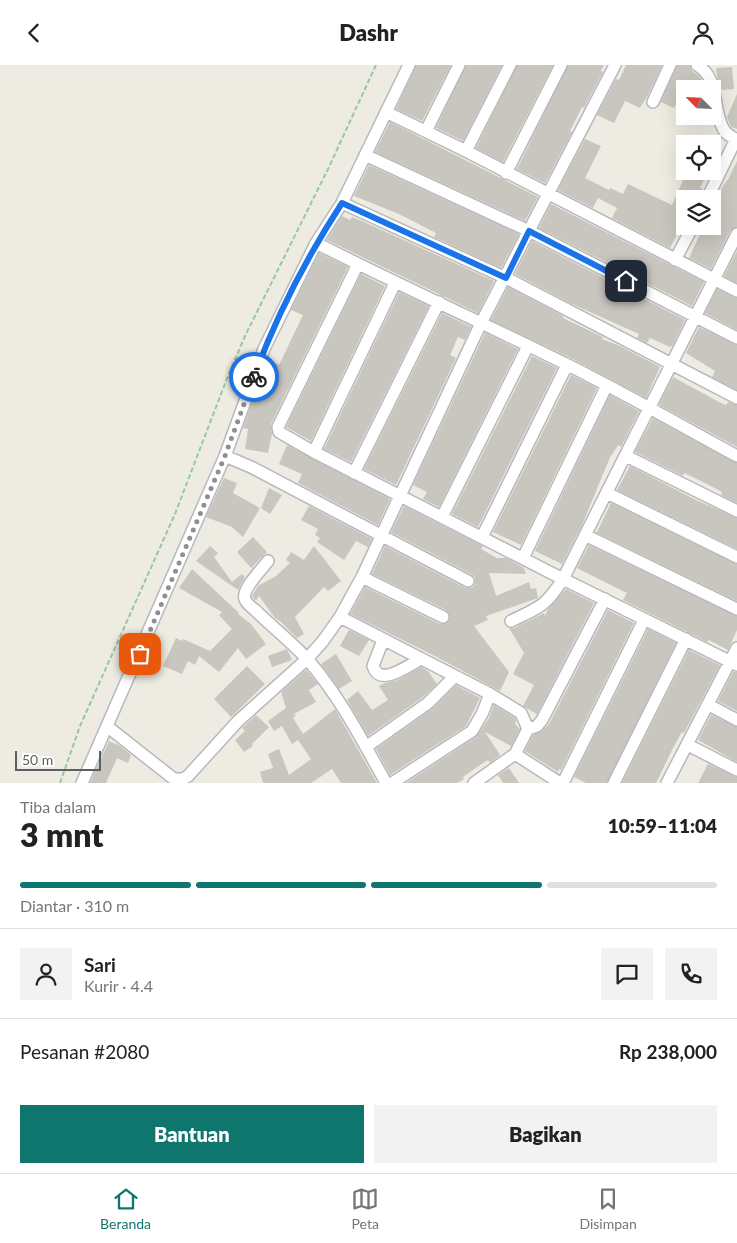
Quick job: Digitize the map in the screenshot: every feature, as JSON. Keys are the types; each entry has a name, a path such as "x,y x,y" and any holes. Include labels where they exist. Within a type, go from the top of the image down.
{"street":[{"path":"82,783 225,456 264,349 316,243 342,203 409,65"},
{"path":"426,131 459,65"},
{"path":"466,151 510,65"},
{"path":"506,173 561,65"},
{"path":"108,727 174,779 181,781 188,776 238,721 307,659 323,641 340,617 362,577 399,495 482,323 615,65"},
{"path":"653,102 670,65"},
{"path":"697,65 706,72 712,81 724,129 737,140 712,190"},
{"path":"386,112 466,151 737,291"},
{"path":"364,155 529,231 737,338"},
{"path":"342,203 506,278 671,362 737,398"},
{"path":"675,260 688,235"},
{"path":"511,621 546,603 562,579 626,456 671,362 736,239"},
{"path":"316,243 607,385 737,456"},
{"path":"358,264 278,429 280,434 562,579 734,663"},
{"path":"314,452 395,283"},
{"path":"354,473 439,302"},
{"path":"442,517 528,346"},
{"path":"482,537 567,365"},
{"path":"523,558 607,385"},
{"path":"225,456 251,467 468,581"},
{"path":"626,456 737,511"},
{"path":"607,493 737,557"},
{"path":"585,535 737,609"},
{"path":"268,561 252,581 244,593 244,597 260,616 307,659 348,713 386,783"},
{"path":"362,577 443,617"},
{"path":"474,783 515,753 528,729 537,726 542,720 604,599"},
{"path":"340,617 490,694 521,713 528,729"},
{"path":"515,753 561,783 644,620"},
{"path":"614,783 686,639"},
{"path":"383,640 373,666 374,670 380,675 388,676 421,659"},
{"path":"668,783 708,705 734,663 737,648"},
{"path":"366,747 428,703 455,676"},
{"path":"392,783 472,731 482,714 490,694"},
{"path":"708,705 737,720"},
{"path":"688,745 737,770"}],"path":[{"path":"60,783 80,726 175,514 245,336 329,167 376,65"}],"building":[{"path":"416,65 451,65 422,121 396,109"},
{"path":"466,65 502,65 463,141 436,128"},
{"path":"517,65 553,65 503,162 476,148"},
{"path":"568,65 604,65 601,71 603,72 584,108 582,107 570,131 572,132 545,183 517,169"},
{"path":"626,65 662,65 640,108 625,101 614,123 597,115 616,79 619,80"},
{"path":"677,65 690,65 692,71 702,80 676,80 676,105 674,108 661,102"},
{"path":"732,67 734,89 721,90 721,80 718,80 716,68"},
{"path":"737,94 737,129 731,127 727,117"},
{"path":"390,122 538,197 525,221 375,152"},
{"path":"585,139 601,146 585,178 609,190 610,188 623,194 628,184 672,205 676,196 677,235 670,248 612,218 617,208 598,198 593,208 558,190"},
{"path":"737,161 737,227 730,231 711,269 689,258 700,235 721,235 721,190"},
{"path":"369,165 519,234 501,268 434,237 436,233 399,214 354,196"},
{"path":"683,180 704,180 700,188 703,189 679,190"},
{"path":"551,204 704,282 692,306 539,228"},
{"path":"342,216 350,220 352,217 364,222 494,281 478,313 327,240"},
{"path":"532,241 685,320 673,345 670,347 650,338 647,343 637,338 639,334 570,303 515,274"},
{"path":"737,251 737,283 724,276"},
{"path":"319,253 348,267 271,424 272,434 268,453 245,449 248,429 243,428 268,359 279,365 303,315 291,310"},
{"path":"361,274 385,286 311,441 286,427"},
{"path":"508,287 563,316 563,318 603,337 602,339 620,346 660,367 646,398 569,357 491,320"},
{"path":"717,289 737,298 737,330 705,313"},
{"path":"399,292 429,306 351,462 324,449"},
{"path":"442,313 471,327 465,340 458,337 450,355 456,358 396,485 364,469"},
{"path":"699,327 737,345 737,390 712,377 715,371 686,353"},
{"path":"485,333 518,349 439,507 423,499 427,492 413,485"},
{"path":"532,356 557,368 478,527 452,514"},
{"path":"571,375 597,388 521,545 493,532"},
{"path":"673,377 721,403 726,405 728,402 737,405 737,447 659,405"},
{"path":"610,395 639,411 621,447 618,445 611,455 582,525 562,564 535,551"},
{"path":"653,418 737,463 737,503 721,495 722,492 701,481 684,473 683,476 635,452"},
{"path":"287,445 390,499 378,525 298,483 302,474 279,464"},
{"path":"630,466 696,500 737,518 737,549 617,490"},
{"path":"224,478 237,483 233,493 260,508 243,537 232,527 206,517"},
{"path":"269,488 282,495 270,514 261,508"},
{"path":"611,503 737,564 737,601 595,532 597,532"},
{"path":"309,506 372,539 368,547 356,541 344,560 317,542 320,538 315,535 318,529 301,520"},
{"path":"404,506 483,546 481,549 497,558 506,558 524,568 526,574 489,573 496,596 529,582 531,589 536,588 538,598 486,616 488,620 474,626 509,672 500,691 350,614 365,587 440,624 449,621 450,616 446,610 372,574 385,546 465,588 472,588 475,584 475,577 471,574 391,532"},
{"path":"253,537 267,552 251,568 237,552"},
{"path":"589,545 737,616 737,630 728,650 709,640 707,642 623,600 627,593 577,568"},
{"path":"210,546 218,553 214,557 232,582 242,574 245,577 238,590 196,561"},
{"path":"314,546 341,581 328,591 324,587 295,617 304,634 297,638 275,618 259,596 256,601 252,596 258,586 276,576 290,563 286,560 291,552 304,560"},
{"path":"192,569 238,614 251,624 266,644 246,659 238,648 219,672 199,656 195,665 188,661 182,674 163,666 176,638 182,641 183,639 210,651 232,629 219,615 222,612 179,588"},
{"path":"566,589 594,603 537,714 523,706 534,685 513,674 524,653 509,628 514,628 544,613 545,616 548,609"},
{"path":"608,610 634,623 561,770 559,769 558,772 525,751 533,735 542,731 549,724"},
{"path":"648,629 676,643 607,783 586,783 574,777"},
{"path":"349,630 369,640 359,656 340,646"},
{"path":"287,649 292,660 272,667 268,656"},
{"path":"689,650 720,665 684,733 682,732 674,746 656,783 622,783"},
{"path":"336,654 352,681 339,689 321,664"},
{"path":"247,666 265,684 231,717 214,699"},
{"path":"421,667 428,671 437,684 423,697 368,736 347,700 358,691 372,710 388,700 379,686 398,680"},
{"path":"306,670 318,684 309,690 316,702 294,714 296,716 293,718 303,734 335,709 377,783 341,783 332,769 311,783 263,783 260,772 273,768 268,754 279,749 289,775 311,759 298,740 292,744 282,726 274,731 268,721 286,708 281,692"},
{"path":"733,672 737,672 737,711 718,701"},
{"path":"456,685 480,698 466,726 390,775 376,749 432,709"},
{"path":"494,705 515,718 515,724 520,729 511,746 485,732 500,755 490,763 488,760 457,783 406,783 476,737 489,718"},
{"path":"256,715 269,727 252,744 253,746 244,752 235,740 245,731 242,728"},
{"path":"711,715 737,727 737,762 698,740"},
{"path":"109,741 120,746 131,755 128,763 117,758 106,783 90,783"},
{"path":"708,764 737,777 737,783 698,783"},
{"path":"509,768 519,783 503,783 498,775"}],"way so far":[{"path":"140,654 225,456 254,377"}],"route":[{"path":"254,377 264,349 316,243 342,203 506,278 529,231 626,281"}]}
